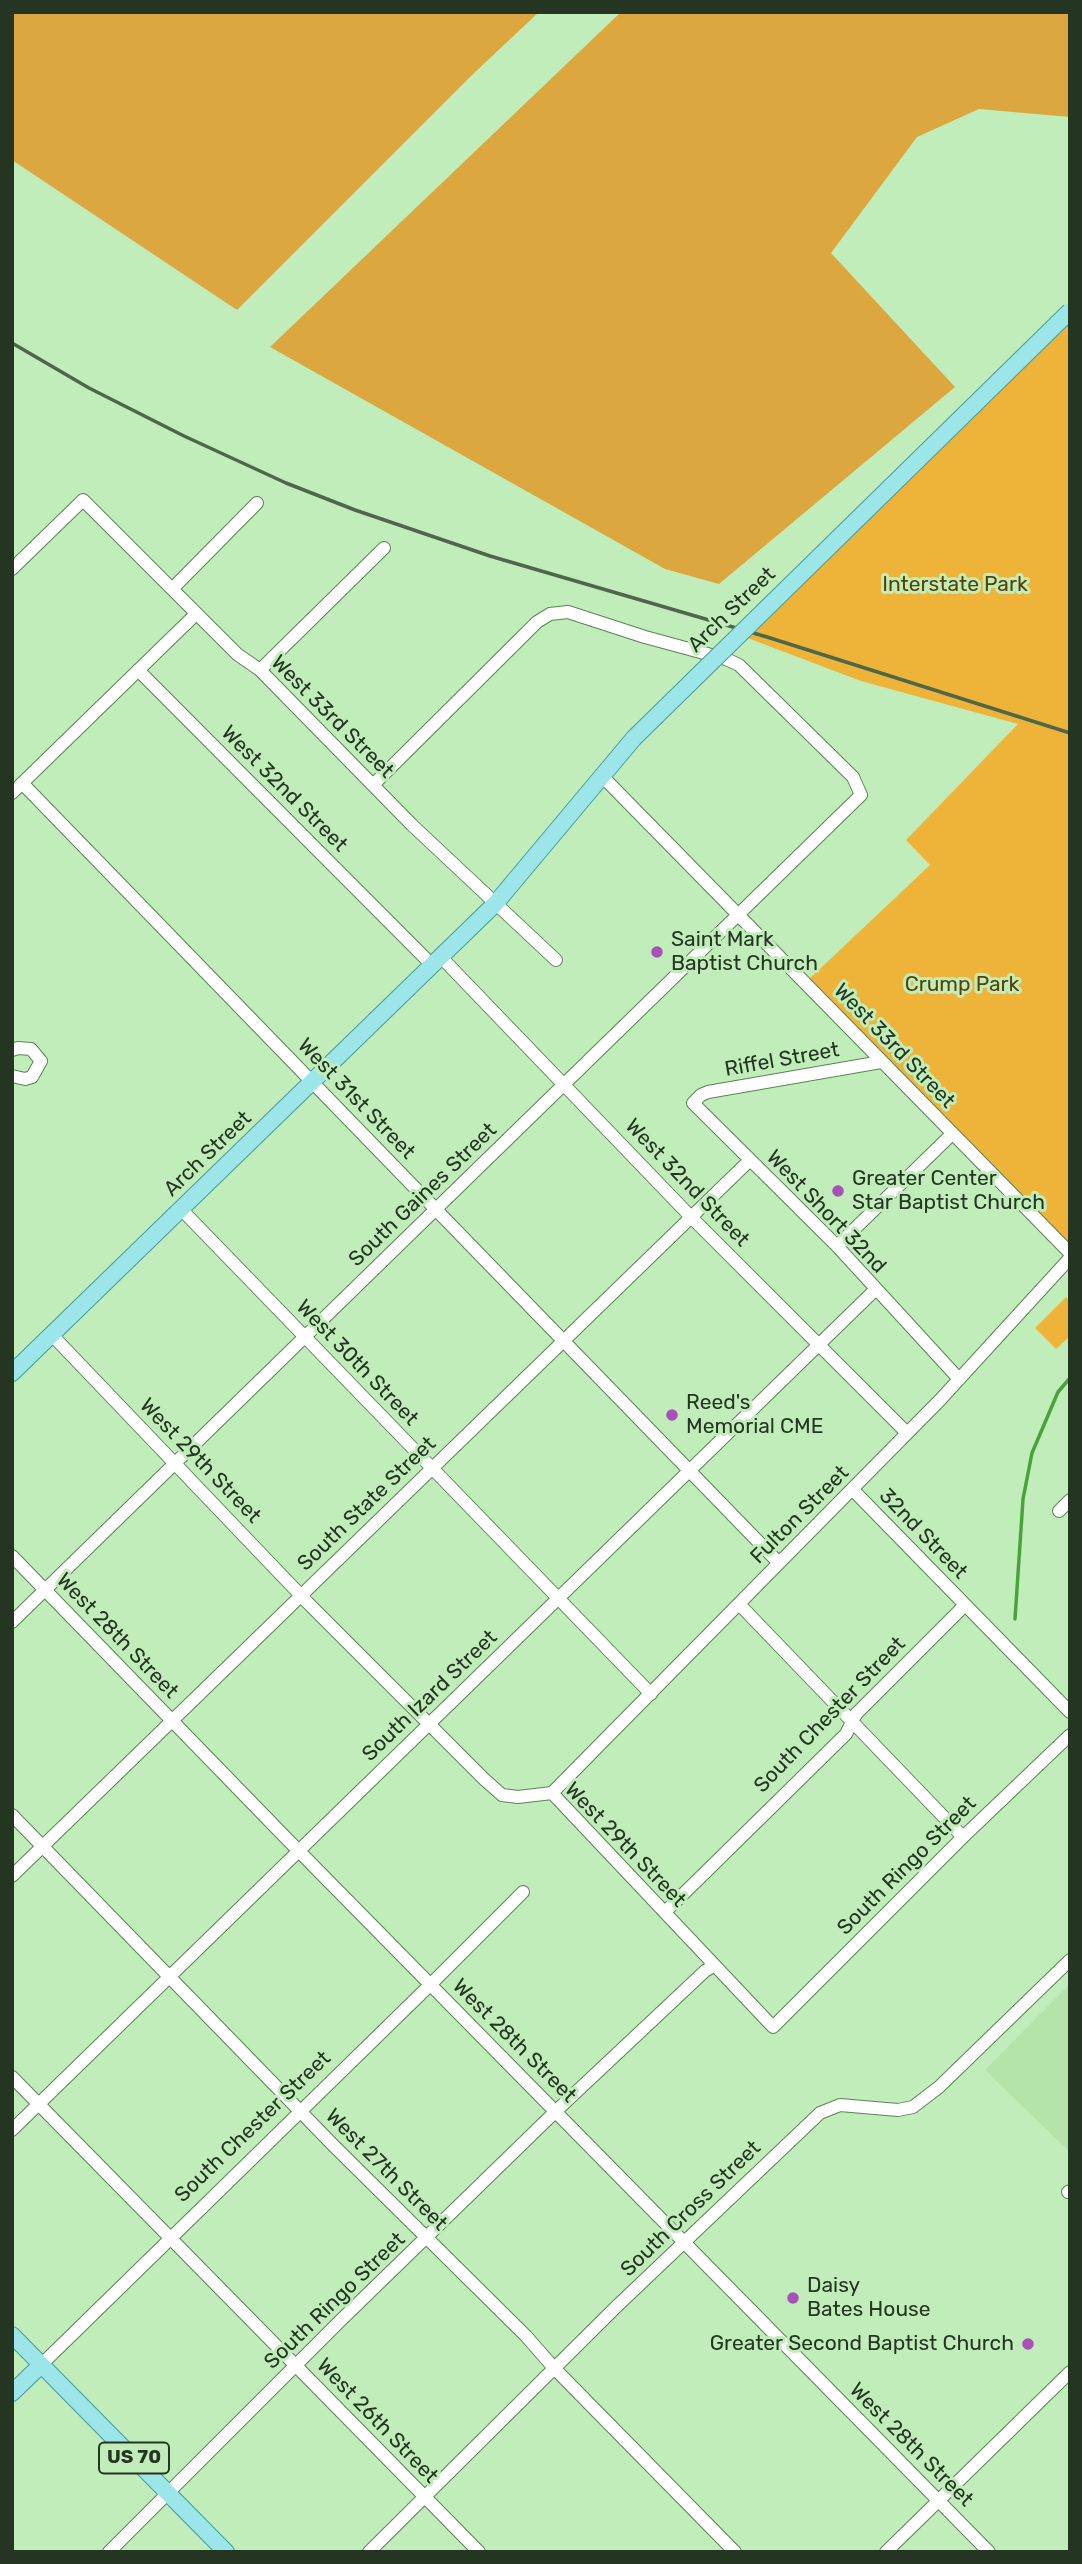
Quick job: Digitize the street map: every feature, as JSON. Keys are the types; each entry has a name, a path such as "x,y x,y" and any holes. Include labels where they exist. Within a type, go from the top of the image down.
{"main road":[{"name":"Arch Street","path":"12,1373 495,904 634,738 1070,311"},
{"name":"US 70","path":"12,2335 226,2552"},
{"name":"South Chester Street","path":"12,2393 41,2365"}],"street":[{"name":"West 33rd Street","path":"12,569 83,500 237,654 260,670 373,785 556,960"},
{"path":"173,588 257,503"},
{"path":"260,670 384,548"},
{"name":"South Gaines Street","path":"12,1622 861,795 846,769 739,665 568,612 550,614 537,622 373,785"},
{"path":"12,793 196,614"},
{"name":"West 32nd Street","path":"138,670 564,1084 691,1217 907,1433"},
{"name":"West 33rd Street","path":"602,776 1070,1256"},
{"name":"West 31st Street","path":"22,783 779,1563"},
{"path":"12,1050 31,1049 41,1061 32,1077 25,1079 12,1076"},
{"name":"Riffel Street","path":"693,1103 708,1092 881,1062"},
{"name":"West Short 32nd","path":"693,1103 837,1246 874,1290 958,1379"},
{"path":"837,1246 952,1134"},
{"name":"South State Street","path":"12,1877 750,1160"},
{"name":"West 30th Street","path":"181,1209 652,1694"},
{"name":"Fulton Street","path":"552,1793 907,1433 1070,1256"},
{"name":"South Izard Street","path":"12,2130 874,1290"},
{"name":"West 29th Street","path":"52,1335 301,1595 502,1795 518,1797 552,1793 773,2027"},
{"name":"32nd Street","path":"852,1489 965,1605"},
{"path":"1059,1511 1070,1500"},
{"name":"West 28th Street","path":"12,1556 989,2552"},
{"path":"739,1604 963,1837"},
{"path":"965,1605 1070,1712"},
{"name":"South Chester Street","path":"665,1912 846,1734 850,1720 965,1605"},
{"name":"South Ringo Street","path":"773,2027 963,1837 1070,1735"},
{"name":"West 27th Street","path":"12,1815 735,2552"},
{"name":"South Chester Street","path":"41,2365 523,1892"},
{"name":"South Cross Street","path":"369,2552 554,2368 820,2113 840,2105 903,2110 925,2099 1070,1960"},
{"name":"South Ringo Street","path":"109,2552 556,2111 713,1966"},
{"name":"West 26th Street","path":"12,2077 479,2552"},
{"path":"886,2552 1070,2372"}],"shaded area":[{"path":"12,12 539,12 472,75 237,310 12,160"},
{"path":"621,12 1070,12 1070,117 979,109 917,137 831,253 955,387 719,584 665,569 270,347"},
{"path":"1070,1984 1070,2152 985,2070"}],"green space":[{"path":"1070,311 1070,1253 806,982 930,865 906,840 1018,724 861,681 737,634"},
{"path":"1066,1297 1070,1301 1070,1336 1056,1349 1035,1328"}],"waterway":[{"path":"1015,1619 1023,1499 1032,1453 1058,1392 1070,1378"}],"railway":[{"path":"12,343 89,388 184,436 286,483 355,510 490,556 767,637 1070,733"}],"place":[{"name":"Saint Mark Baptist Church","path":"657,952"},
{"name":"Greater Center Star Baptist Church","path":"838,1191"},
{"name":"Reed's Memorial CME","path":"672,1415"},
{"name":"Daisy Bates House","path":"793,2298"},
{"name":"Greater Second Baptist Church","path":"1028,2344"}],"park label":[{"name":"Interstate Park","path":"955,585"},
{"name":"Crump Park","path":"962,985"}]}
